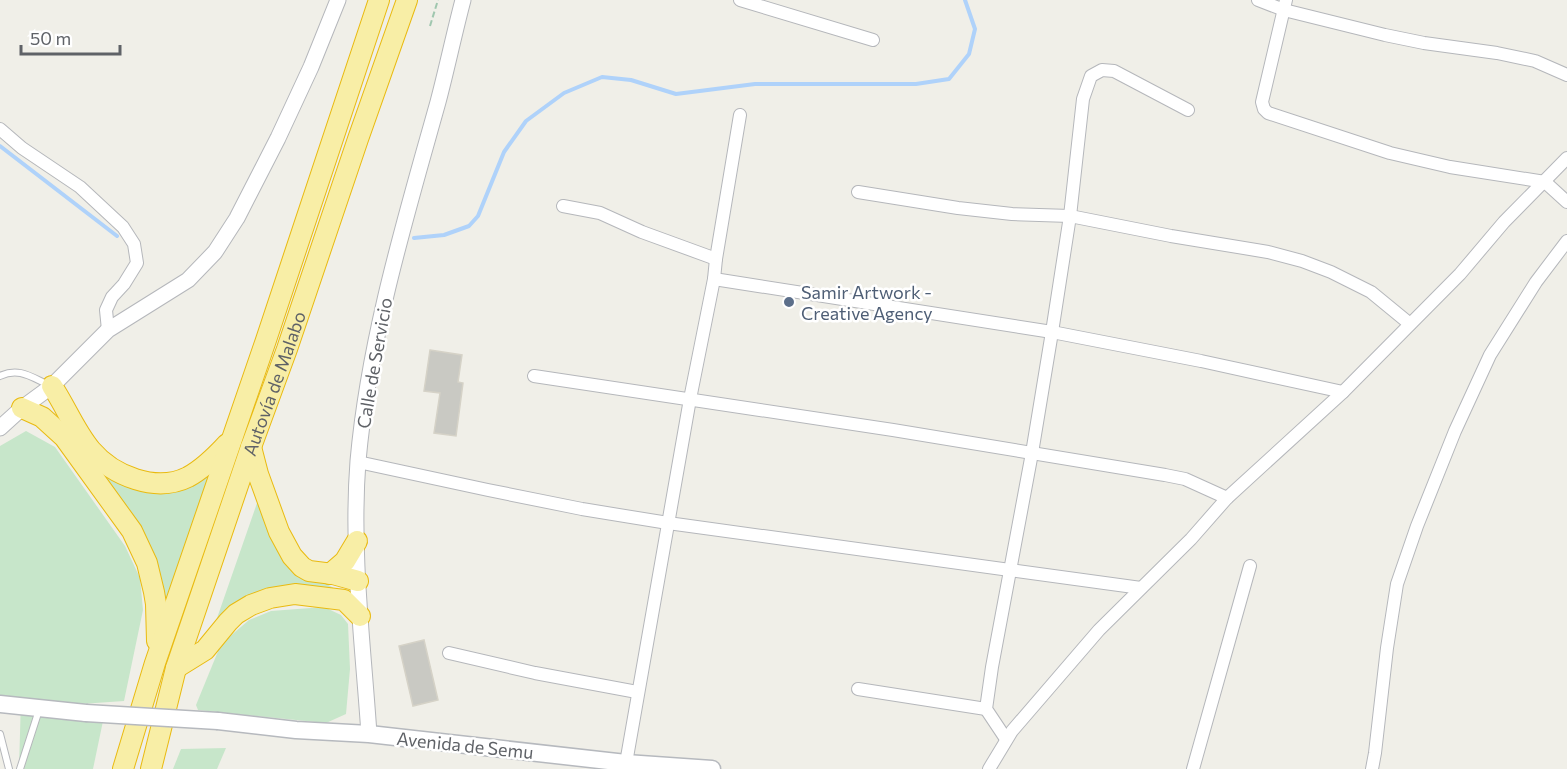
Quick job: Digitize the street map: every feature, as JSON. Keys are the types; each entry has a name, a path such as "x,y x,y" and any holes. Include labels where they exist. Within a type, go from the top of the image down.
{"highway":[{"name":"Autovía de Malabo","path":"123,769 155,663 233,438 379,0"},
{"name":"Autovía de Malabo","path":"151,769 176,668 357,139 407,0"},
{"path":"52,386 92,451 115,471 141,481 167,483 186,478 209,463 233,438"},
{"path":"22,408 42,417 64,437 122,517 137,542 147,563 156,604 158,640 155,663"},
{"path":"251,447 279,532 292,556 309,571 358,581"},
{"path":"330,574 345,561 357,541"},
{"path":"176,668 205,650 236,614 270,598 295,594 344,600 360,616"}],"main road":[{"name":"Avenida de Semu","path":"0,704 86,713 369,734 626,763 712,769"}],"street":[{"path":"0,428 52,386 108,330 188,280 215,252 237,218 278,138 311,67 338,0"},
{"name":"Calle de Servicio","path":"369,734 358,581 356,520 358,462 366,400 386,294 463,0"},
{"path":"740,0 768,4 873,40"},
{"path":"1258,0 1285,5 1344,26 1424,43 1497,52 1535,61 1567,75"},
{"path":"1285,5 1262,102 1268,113 1390,153 1449,167 1545,182 1567,202"},
{"path":"1006,739 986,709 1052,332 1070,216 1083,99 1091,76 1102,70 1114,71 1188,110"},
{"path":"626,763 690,399 714,279 740,115"},
{"path":"0,129 22,148 80,187 123,227 135,244 137,263 124,284 112,297 106,310 108,330"},
{"path":"989,769 1006,739 1099,630 1191,539 1227,498 1344,392 1460,274 1504,222 1567,158"},
{"path":"858,192 958,208 1012,214 1070,216 1268,252 1331,272 1371,292 1410,324"},
{"path":"563,206 600,213 642,232 716,259"},
{"path":"1372,769 1396,584 1417,526 1455,431 1490,355 1536,282 1567,241"},
{"path":"714,279 1052,332 1344,392"},
{"path":"534,376 1165,475 1185,479 1227,498"},
{"path":"358,462 582,509 668,523 1141,588"},
{"path":"1193,769 1250,566"},
{"path":"449,653 535,673 638,692"},
{"path":"858,689 986,709"}],"lane":[{"path":"0,376 9,372 23,373 52,386"},
{"path":"20,769 40,708"},
{"path":"0,734 9,769"}],"path":[{"path":"430,26 438,0"}],"green space":[{"path":"26,431 55,447 125,546 140,578 143,610 124,701 81,704 25,698 103,721 93,769 19,769 21,698 0,695 0,446"},
{"path":"96,467 126,485 213,468 159,619 150,568"},
{"path":"264,483 293,565 339,591 275,592 208,644"},
{"path":"324,607 341,615 348,624 350,669 346,714 326,723 198,710 196,705 221,644 249,620 271,611"},
{"path":"226,748 217,769 173,769 181,749"}],"building":[{"path":"430,350 462,355 458,382 463,383 456,436 434,433 440,393 424,391"},
{"path":"424,640 438,700 413,706 399,646"}],"waterway":[{"path":"414,238 444,235 469,226 478,216 504,152 526,121 564,93 602,77 631,80 676,94 755,84 916,84 949,79 969,54 975,29 965,0"},
{"path":"0,146 117,236"}],"place":[{"name":"Samir Artwork - Creative Agency","path":"789,302"}]}
